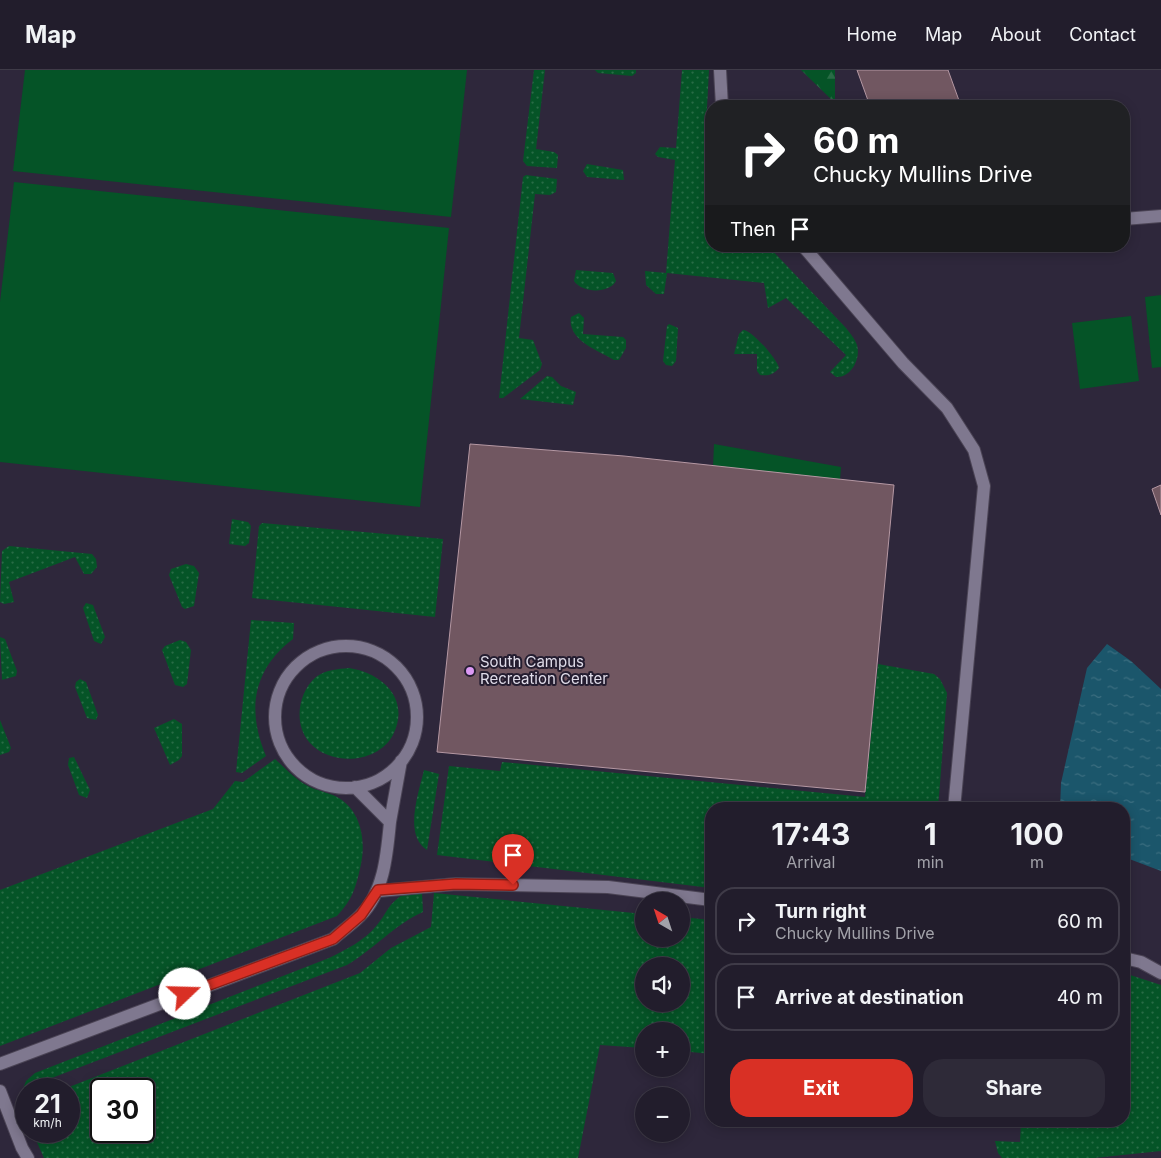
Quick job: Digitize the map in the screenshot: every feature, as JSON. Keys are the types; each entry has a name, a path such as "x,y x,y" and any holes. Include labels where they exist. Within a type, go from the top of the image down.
{"street":[{"path":"720,70 722,100"},
{"path":"1130,219 1161,216"},
{"path":"808,252 903,363 947,408 974,450 984,486 955,802"},
{"path":"351,646 374,651 393,663 408,681 416,702 417,726 410,748 401,761 378,781 355,787 332,786 309,778 291,762 280,742 275,719 278,696 289,675 306,658 327,648 351,646"},
{"path":"0,1064 333,939 361,915 378,890 401,761"},
{"path":"355,787 390,822"},
{"path":"378,890 456,884 608,887 705,899"},
{"path":"1130,959 1141,962 1161,973"},
{"path":"0,1091 22,1148 28,1158"}],"green space":[{"path":"25,70 467,70 451,217 13,171"},
{"path":"534,70 545,70 536,149 554,152 558,155 557,168 527,166 523,161"},
{"path":"595,70 636,70 636,73 632,76 598,73"},
{"path":"682,70 709,70 707,100 705,100 705,252 774,252 854,338 858,356 854,367 850,371 836,377 830,372 846,355 786,298 768,308 764,283 667,273 664,294 656,294 646,285 645,271 666,273 675,160 658,157 655,154 660,147 676,148"},
{"path":"801,70 835,70 835,100 832,100"},
{"path":"587,164 623,170 624,180 587,177 583,171"},
{"path":"526,175 557,179 556,192 550,195 535,194 519,338 533,340 542,364 540,370 503,398 499,398 523,177"},
{"path":"14,182 449,228 420,507 0,462 0,302"},
{"path":"576,270 613,273 616,281 613,285 602,290 589,290 574,281"},
{"path":"1161,295 1161,367 1152,368 1145,297"},
{"path":"579,313 584,318 583,334 623,337 626,340 626,348 619,360 614,360 578,338 571,325 571,317"},
{"path":"1131,316 1139,381 1080,389 1072,323"},
{"path":"669,324 678,328 676,361 672,366 666,365 663,361 667,326"},
{"path":"743,330 758,340 774,358 779,368 775,372 768,375 760,375 757,371 757,354 734,354 739,334"},
{"path":"547,376 552,377 561,386 576,392 573,405 520,399"},
{"path":"714,444 841,467 840,480 713,467"},
{"path":"232,519 248,522 251,526 249,543 245,546 229,544"},
{"path":"262,523 443,539 435,617 252,598 259,526"},
{"path":"9,546 92,554 96,559 97,567 91,574 84,574 75,557 9,582 14,602 4,604 0,602 2,551"},
{"path":"186,564 194,566 199,573 194,606 185,609 182,607 169,575 171,569"},
{"path":"86,603 93,605 105,637 101,644 94,641 83,608"},
{"path":"251,620 294,623 293,639 279,651 269,664 261,678 257,692 255,707 256,723 266,756 242,773 236,772"},
{"path":"0,637 5,639 17,671 16,676 2,680"},
{"path":"180,640 186,642 191,650 187,684 183,687 175,685 162,650 165,646"},
{"path":"878,664 934,674 940,679 947,693 939,802 705,802 705,887 437,855 449,766 500,771 502,762 865,797"},
{"path":"349,668 372,676 390,690 396,699 398,722 393,735 377,751 366,756 342,758 330,756 319,751 310,743 301,727 300,709 305,691 316,677 327,671"},
{"path":"80,679 86,682 98,715 96,720 87,718 75,687 76,682"},
{"path":"174,719 182,724 182,756 170,765 154,728"},
{"path":"0,720 11,748 9,752 0,755"},
{"path":"74,757 90,790 87,798 79,795 68,765 69,758"},
{"path":"275,759 304,783 334,795 345,803 352,810 360,826 363,845 361,864 353,892 347,904 337,916 0,1046 0,890 213,809 235,781 243,782"},
{"path":"424,770 439,774 427,850 420,843 414,824 416,801"},
{"path":"405,893 422,893 423,912 393,930 347,965 52,1078 29,1078 35,1073 329,958 361,940 372,931 399,897"},
{"path":"434,893 635,913 635,948 690,948 690,918 705,919 705,1053 690,1052 690,1022 635,1022 635,1047 600,1045 578,1158 44,1158 37,1143 80,1143 80,1083 90,1079 90,1143 155,1143 155,1078 92,1078 360,973 391,948 431,927"},
{"path":"1130,975 1161,985 1161,1151 1094,1158 1002,1158 998,1153 995,1141 1020,1142 1021,1127 1130,1127"}],"water":[{"path":"1107,644 1131,661 1161,689 1161,871 1130,859 1130,802 1060,802 1061,783 1087,668"}],"building":[{"path":"857,70 948,70 959,100 868,100"},
{"path":"470,444 624,456 894,485 865,792 437,752"},
{"path":"1161,485 1161,515 1152,489"}],"place":[{"name":"South Campus Recreation Center","path":"470,671"}],"route":[{"path":"185,994 333,939 361,915 378,890 429,885 513,885"}]}
